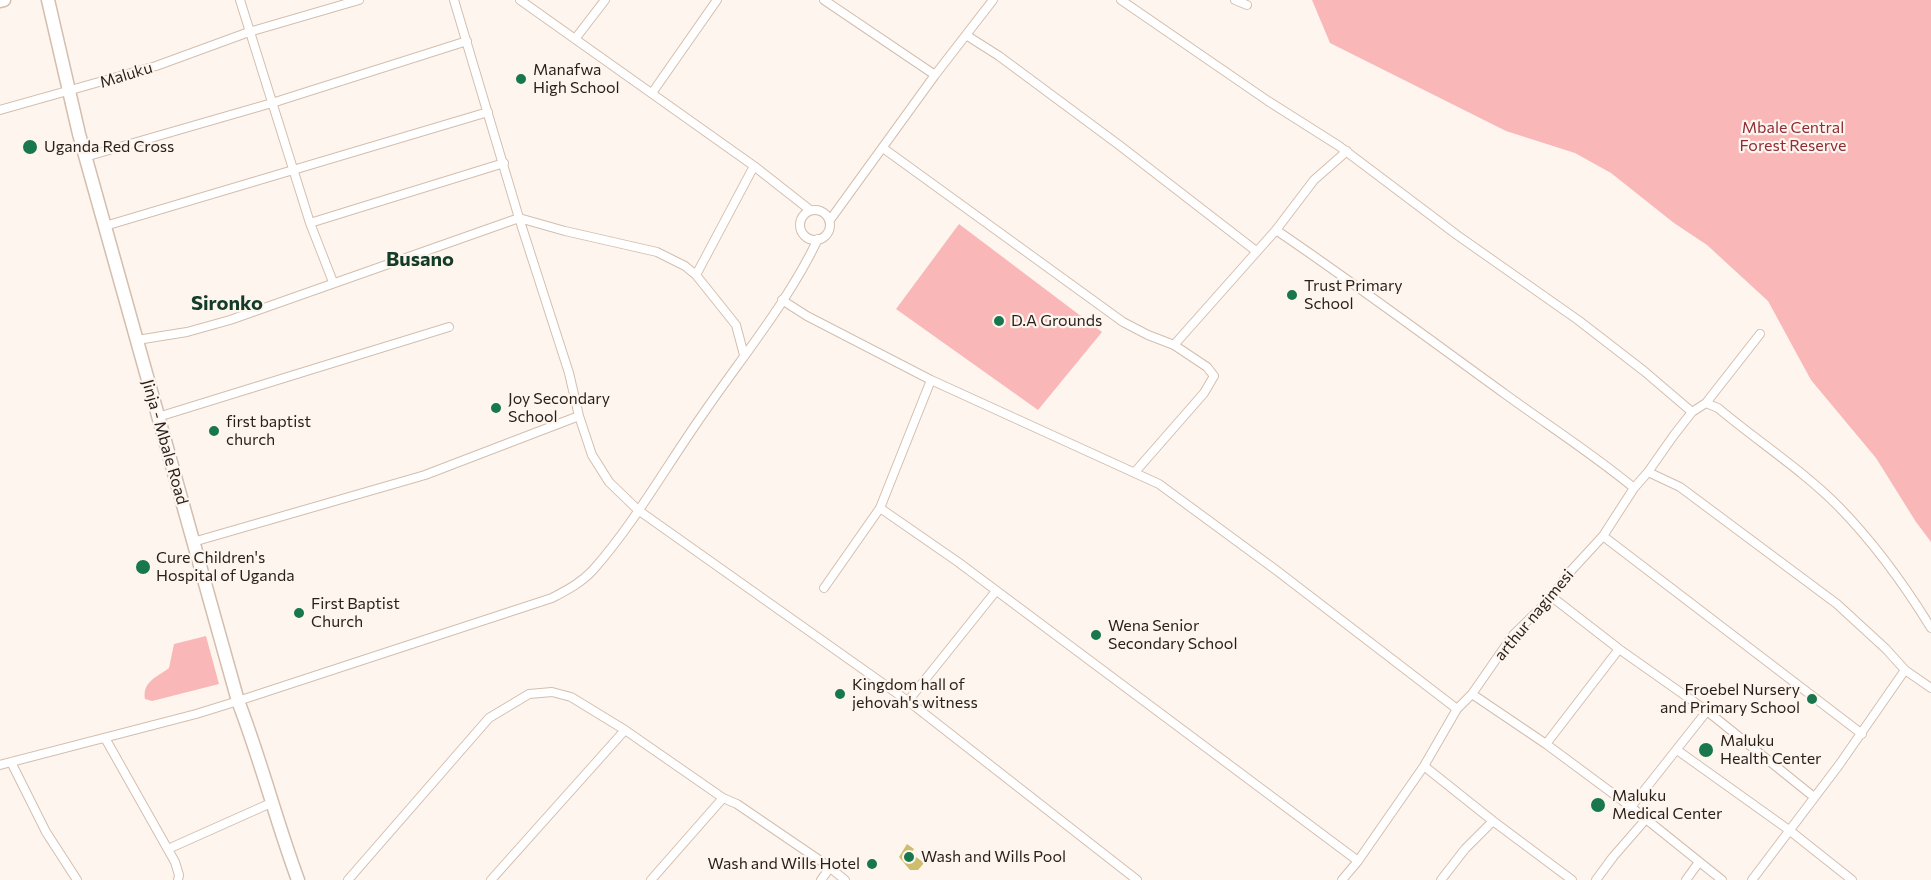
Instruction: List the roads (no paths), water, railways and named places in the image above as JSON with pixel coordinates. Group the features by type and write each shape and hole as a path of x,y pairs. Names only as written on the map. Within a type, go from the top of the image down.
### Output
{"main road":[{"name":"Jinja - Mbale Road","path":"48,0 86,157 238,701 254,742 271,803 298,880"}],"street":[{"path":"240,0 310,223 333,282"},
{"name":"Maluku","path":"0,110 156,66 249,33 359,0"},
{"path":"453,0 569,373 579,416 592,454 609,482 638,510 908,701 1137,880"},
{"path":"520,0 754,166 810,210"},
{"path":"575,39 605,0"},
{"path":"652,93 717,0"},
{"path":"824,0 935,75"},
{"path":"830,220 820,210 810,210 802,216 800,226 804,235 813,240 823,238 829,230 830,220 935,75 993,0"},
{"path":"1121,0 1268,101 1347,151 1457,235 1578,320 1644,370 1692,412 1702,404 1718,408 1838,505 1874,544 1931,628"},
{"path":"1235,0 1247,5"},
{"path":"966,35 999,56 1119,145 1256,251"},
{"path":"86,157 272,103 467,41"},
{"path":"105,226 488,112"},
{"path":"884,148 1123,322 1174,345 1207,368 1214,376 1204,393 1136,472"},
{"path":"1174,345 1276,230 1314,180 1347,151"},
{"path":"310,223 504,164"},
{"path":"696,275 754,166"},
{"path":"137,340 187,332 230,320 519,218 572,233 657,252 678,261 696,275 736,325 744,355"},
{"path":"1276,230 1574,441 1634,488"},
{"path":"0,765 238,701 552,598 577,585 592,570 638,510 782,300 818,239"},
{"path":"782,300 807,316 931,380 1159,484 1189,504 1457,709"},
{"path":"158,417 449,327"},
{"path":"1706,404 1760,334"},
{"path":"824,588 880,507 931,380"},
{"name":"arthur nagimesi","path":"1342,880 1358,861 1424,766 1457,709 1472,694 1513,635 1552,597 1569,573 1604,536 1634,488 1692,412"},
{"path":"193,542 424,475 579,416"},
{"path":"1648,472 1680,487 1837,604 1886,649 1905,670 1931,688"},
{"path":"880,507 1358,861"},
{"path":"1604,536 1862,734"},
{"path":"908,701 996,591"},
{"path":"1552,597 1619,649 1707,711 1814,797"},
{"path":"1546,744 1619,649"},
{"path":"1752,880 1862,734 1905,670"},
{"path":"348,880 489,718 529,694 552,692 571,697 625,730 723,798 737,804 844,880"},
{"path":"1472,694 1546,744 1631,807 1722,880"},
{"path":"1631,807 1707,711"},
{"path":"491,880 625,730"},
{"path":"105,738 168,849 179,874 178,880"},
{"path":"1677,750 1789,830 1852,880"},
{"path":"11,762 46,832 76,880"},
{"path":"1424,766 1492,821 1572,880"},
{"path":"651,880 723,798"},
{"path":"168,849 271,803"},
{"path":"1596,880 1646,819"},
{"path":"1441,880 1465,849 1492,821"},
{"path":"1686,880 1699,862"},
{"path":"821,880 829,868"}],"place":[{"name":"Manafwa High School","path":"521,79"},
{"name":"Uganda Red Cross","path":"30,147"},
{"name":"Trust Primary School","path":"1292,295"},
{"name":"D.A Grounds","path":"999,321"},
{"name":"Joy Secondary School","path":"496,408"},
{"name":"first baptist church","path":"214,431"},
{"name":"Cure Children's Hospital of Uganda","path":"143,567"},
{"name":"First Baptist Church","path":"299,613"},
{"name":"Wena Senior Secondary School","path":"1096,635"},
{"name":"Kingdom hall of jehovah's witness","path":"840,694"},
{"name":"Froebel Nursery and Primary School","path":"1812,699"},
{"name":"Maluku Health Center","path":"1706,750"},
{"name":"Maluku Medical Center","path":"1598,805"},
{"name":"Wash and Wills Pool","path":"909,857"},
{"name":"Wash and Wills Hotel","path":"872,864"}],"district":[{"name":"Busano","path":"420,259"},
{"name":"Sironko","path":"227,303"}],"park label":[{"name":"Mbale Central Forest Reserve","path":"1793,137"}]}
